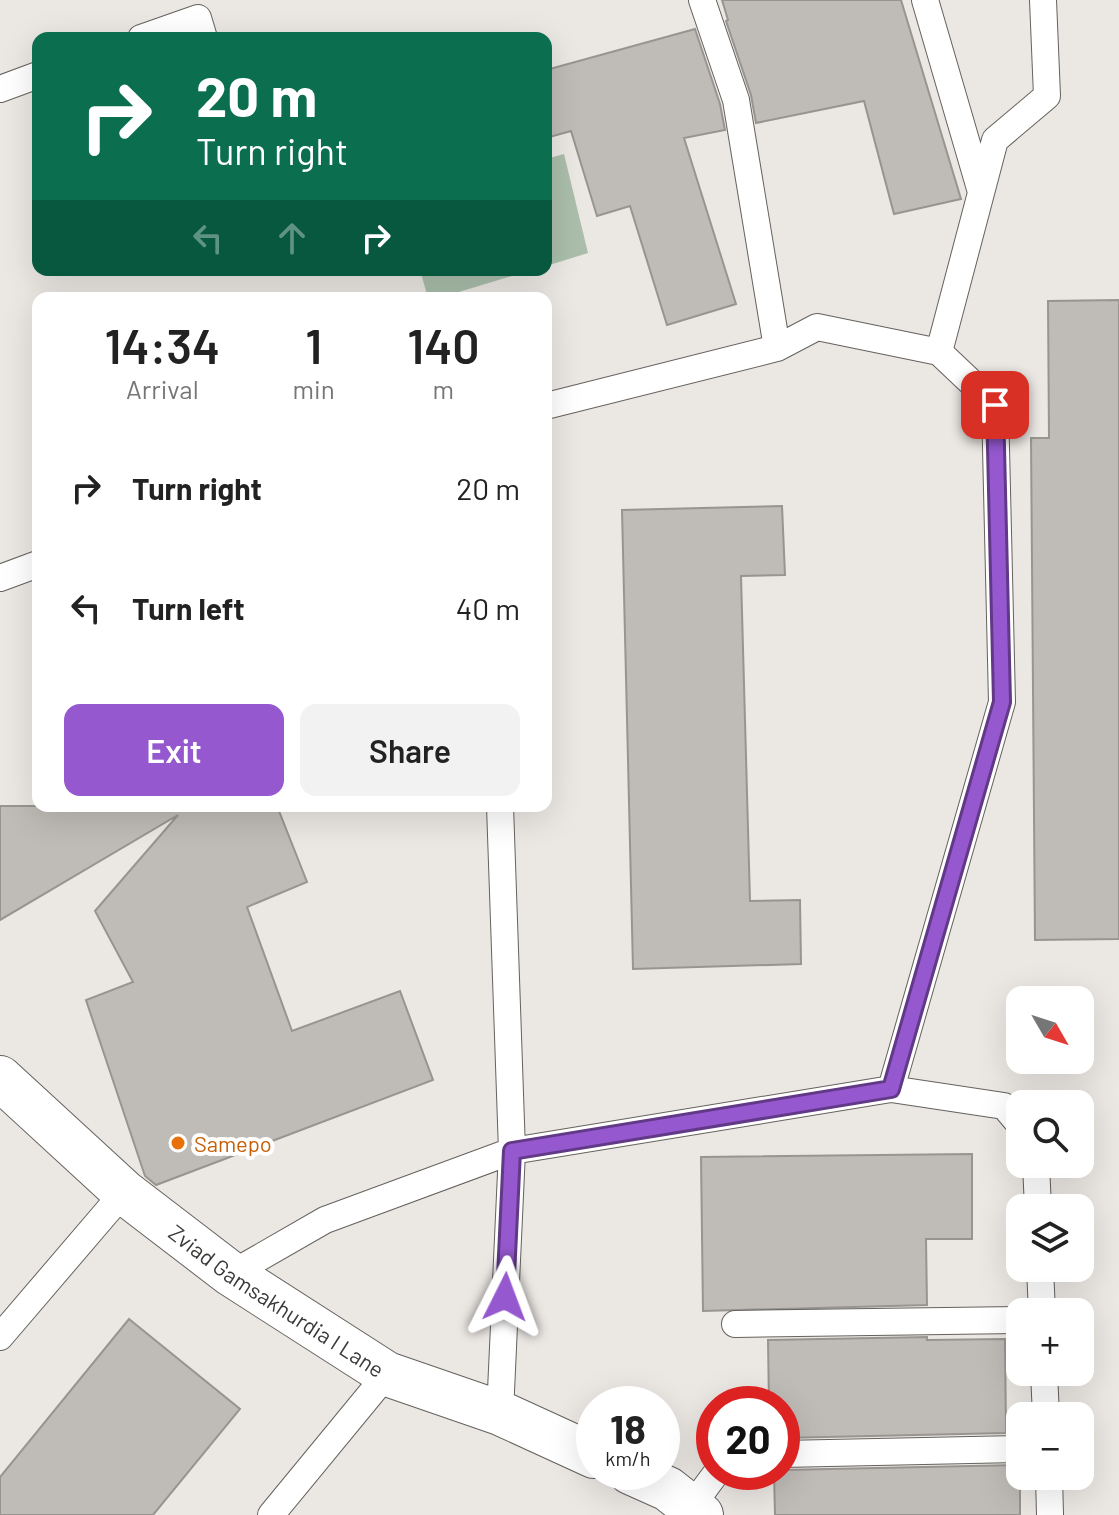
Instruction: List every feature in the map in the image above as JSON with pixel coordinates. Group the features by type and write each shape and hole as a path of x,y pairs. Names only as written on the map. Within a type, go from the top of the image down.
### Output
{"street":[{"name":"Zviad Gamsakhurdia I Lane","path":"0,1078 124,1192 231,1274 387,1374 500,1413 576,1448"},
{"path":"669,1490 696,1511"}],"lane":[{"path":"702,0 736,100 777,348"},
{"path":"925,0 981,192"},
{"path":"939,352 995,140 1047,96 1043,0"},
{"path":"158,32 198,18 202,32"},
{"path":"0,89 32,77"},
{"path":"552,404 777,348 817,327 939,352 995,405 1002,702 891,1089"},
{"path":"0,578 32,566"},
{"path":"500,812 512,1151 500,1413"},
{"path":"231,1274 325,1220 512,1151 891,1089 1006,1108"},
{"path":"0,1337 124,1192"},
{"path":"735,1324 1006,1320"},
{"path":"271,1515 387,1374"},
{"path":"800,1454 1006,1449"},
{"path":"696,1511 707,1490"},
{"path":"1049,1490 1050,1515"}],"green space":[{"path":"564,154 588,253 552,264 552,157"},
{"path":"422,276 512,276 459,292 426,292"}],"building":[{"path":"722,0 901,0 961,199 894,214 864,101 756,123 751,95"},
{"path":"695,29 720,104 725,130 684,138 736,304 667,325 630,206 597,216 571,131 552,136 552,68"},
{"path":"1119,300 1119,939 1035,940 1031,438 1049,438 1048,301"},
{"path":"782,506 785,575 741,576 750,901 800,900 801,964 633,969 622,510"},
{"path":"0,806 32,806 32,812 279,812 307,882 247,907 292,1031 400,991 433,1080 156,1185 145,1176 86,1000 133,982 95,911 178,815 0,920"},
{"path":"972,1154 972,1239 926,1239 927,1305 703,1311 701,1157"},
{"path":"129,1319 240,1409 153,1515 0,1515 0,1477"},
{"path":"1005,1339 1006,1433 800,1438 800,1386 769,1386 768,1340"},
{"path":"1006,1465 1006,1490 1020,1490 1020,1515 775,1515 774,1490 800,1490 800,1470"}],"place":[{"name":"Samepo","path":"178,1143"}],"route":[{"path":"505,1297 512,1151 891,1089 1002,702 995,405"}]}
